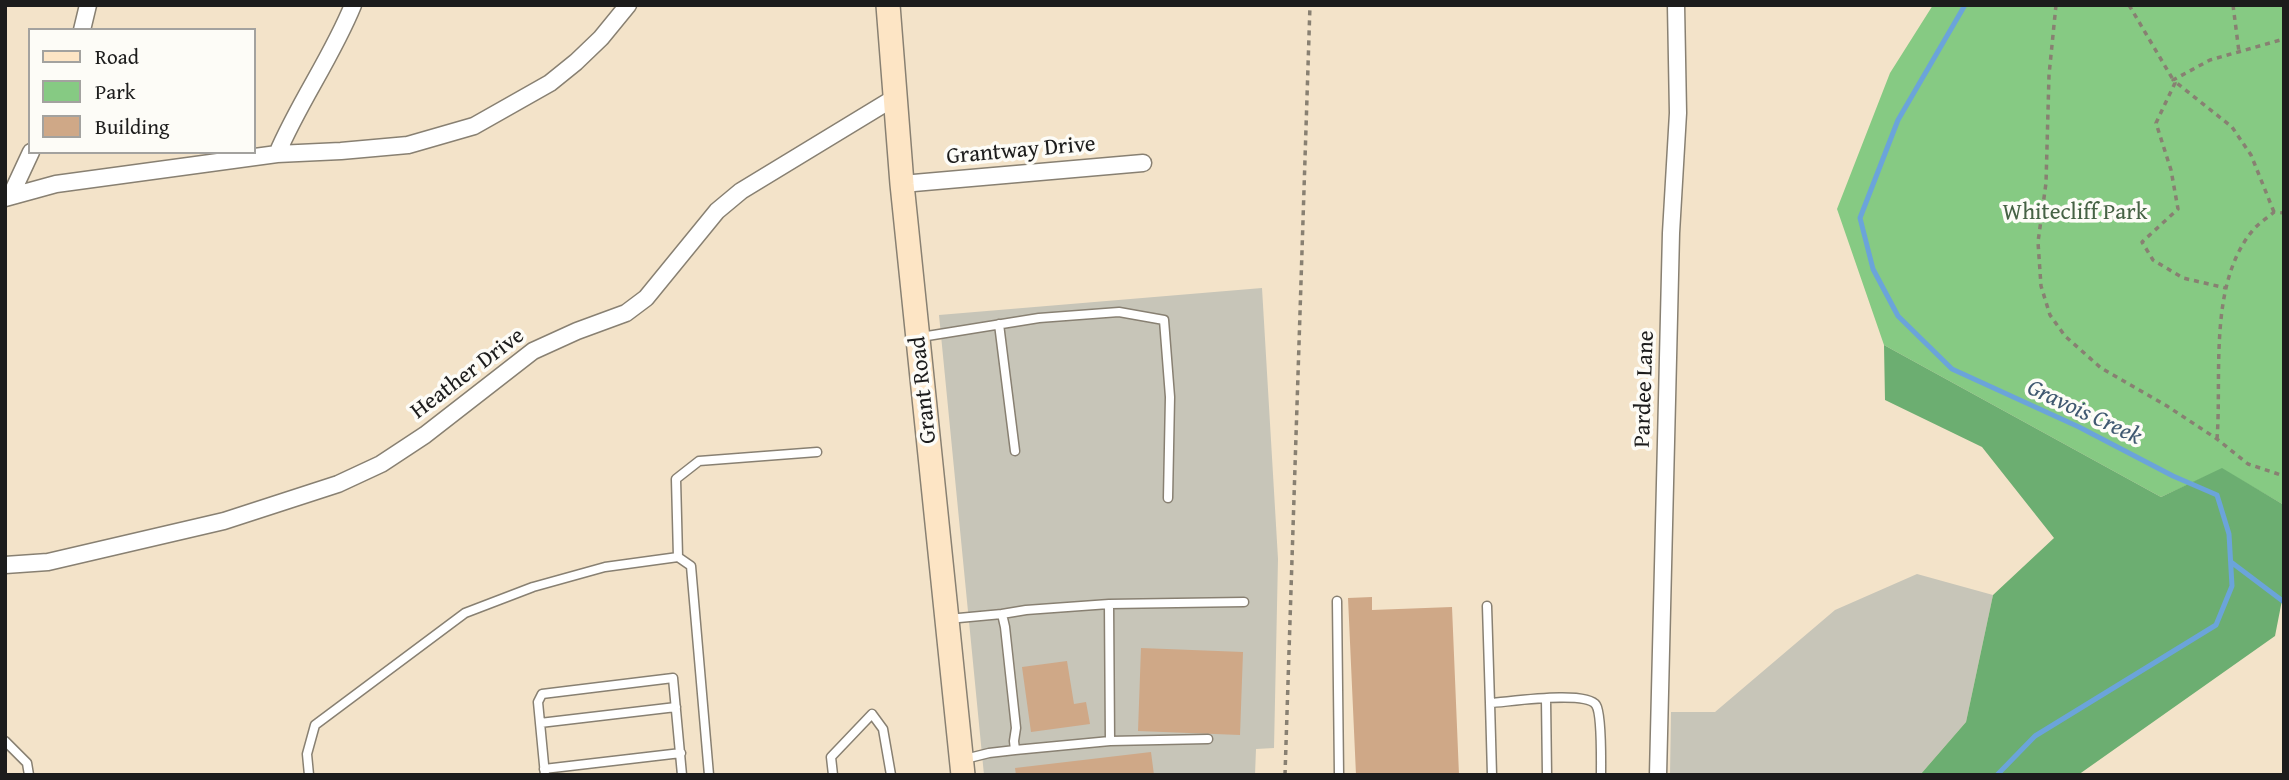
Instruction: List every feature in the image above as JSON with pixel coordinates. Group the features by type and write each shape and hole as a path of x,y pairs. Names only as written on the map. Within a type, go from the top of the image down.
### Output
{"street":[{"path":"82,28 88,5"},
{"path":"277,154 291,119 344,26 353,5"},
{"path":"8,197 56,184 277,154 341,152 408,145 474,126 550,83 601,38 628,5"},
{"name":"Grant Road","path":"888,5 902,184 963,767"},
{"name":"Pardee Lane","path":"1658,775 1671,233 1678,113 1676,5"},
{"name":"Heather Drive","path":"5,565 48,562 224,522 338,484 380,464 425,435 533,351 626,313 646,298 729,200 894,98"},
{"path":"8,197 30,154"},
{"name":"Grantway Drive","path":"902,184 1143,163"}],"lane":[{"path":"918,338 1039,318 1119,312 1164,320 1170,397 1168,498"},
{"path":"999,324 1015,451"},
{"path":"678,557 676,479 699,461 817,452"},
{"path":"309,775 307,754 315,725 465,613 533,587 605,567 678,557 691,566 709,775"},
{"path":"1336,601 1339,775"},
{"path":"947,619 1109,604 1244,602"},
{"path":"1109,604 1110,741"},
{"path":"1487,606 1492,775"},
{"path":"1002,614 1016,728 1015,750"},
{"path":"681,753 545,772 538,702 542,694 673,678 681,753 682,775"},
{"path":"1490,703 1574,697 1589,699 1597,705 1599,715 1601,775"},
{"path":"1546,699 1547,775"},
{"path":"540,723 676,707"},
{"path":"833,775 831,757 872,714 883,729 891,775"},
{"path":"963,767 989,753 1015,750 1110,741 1208,739"},
{"path":"5,741 26,763 29,775"}],"path":[{"path":"1285,775 1310,5"},
{"path":"2056,5 2049,75 2046,183 2038,242 2041,286 2050,315 2065,336 2101,368 2167,406 2217,439 2248,464 2284,476"},
{"path":"2129,5 2174,81 2232,127 2251,155 2274,212"},
{"path":"2233,5 2239,52"},
{"path":"2226,288 2183,278 2153,260 2142,242 2178,209 2171,170 2156,123 2174,81 2210,60 2284,39"},
{"path":"2217,439 2222,298 2244,245 2254,229 2274,212 2284,213"}],"shaded area":[{"path":"1262,288 1278,559 1274,748 1256,749 1255,775 984,775 939,315"},
{"path":"1917,574 1993,595 1966,722 1920,775 1670,775 1671,712 1715,712 1835,610"}],"green space":[{"name":"Whitecliff Park","path":"1933,5 2284,5 2284,505 2222,469 2161,497 1884,345 1837,209 1890,73"},
{"path":"1884,345 2161,497 2222,468 2284,505 2284,590 2275,636 2078,775 1920,775 1966,722 1993,595 2054,538 1982,447 1885,400"}],"building":[{"path":"1372,597 1372,610 1452,607 1459,775 1356,775 1348,598"},
{"path":"1141,648 1243,652 1240,735 1138,731"},
{"path":"1067,661 1074,704 1086,702 1090,724 1031,732 1022,667"},
{"path":"1151,752 1154,775 1016,775 1015,768"}],"waterway":[{"name":"Gravois Creek","path":"1965,5 1898,120 1860,218 1873,269 1898,316 1952,369 2079,427 2173,476 2217,495 2229,534 2232,586 2216,625 2035,736 1997,775"},
{"path":"2231,562 2284,602"}]}
